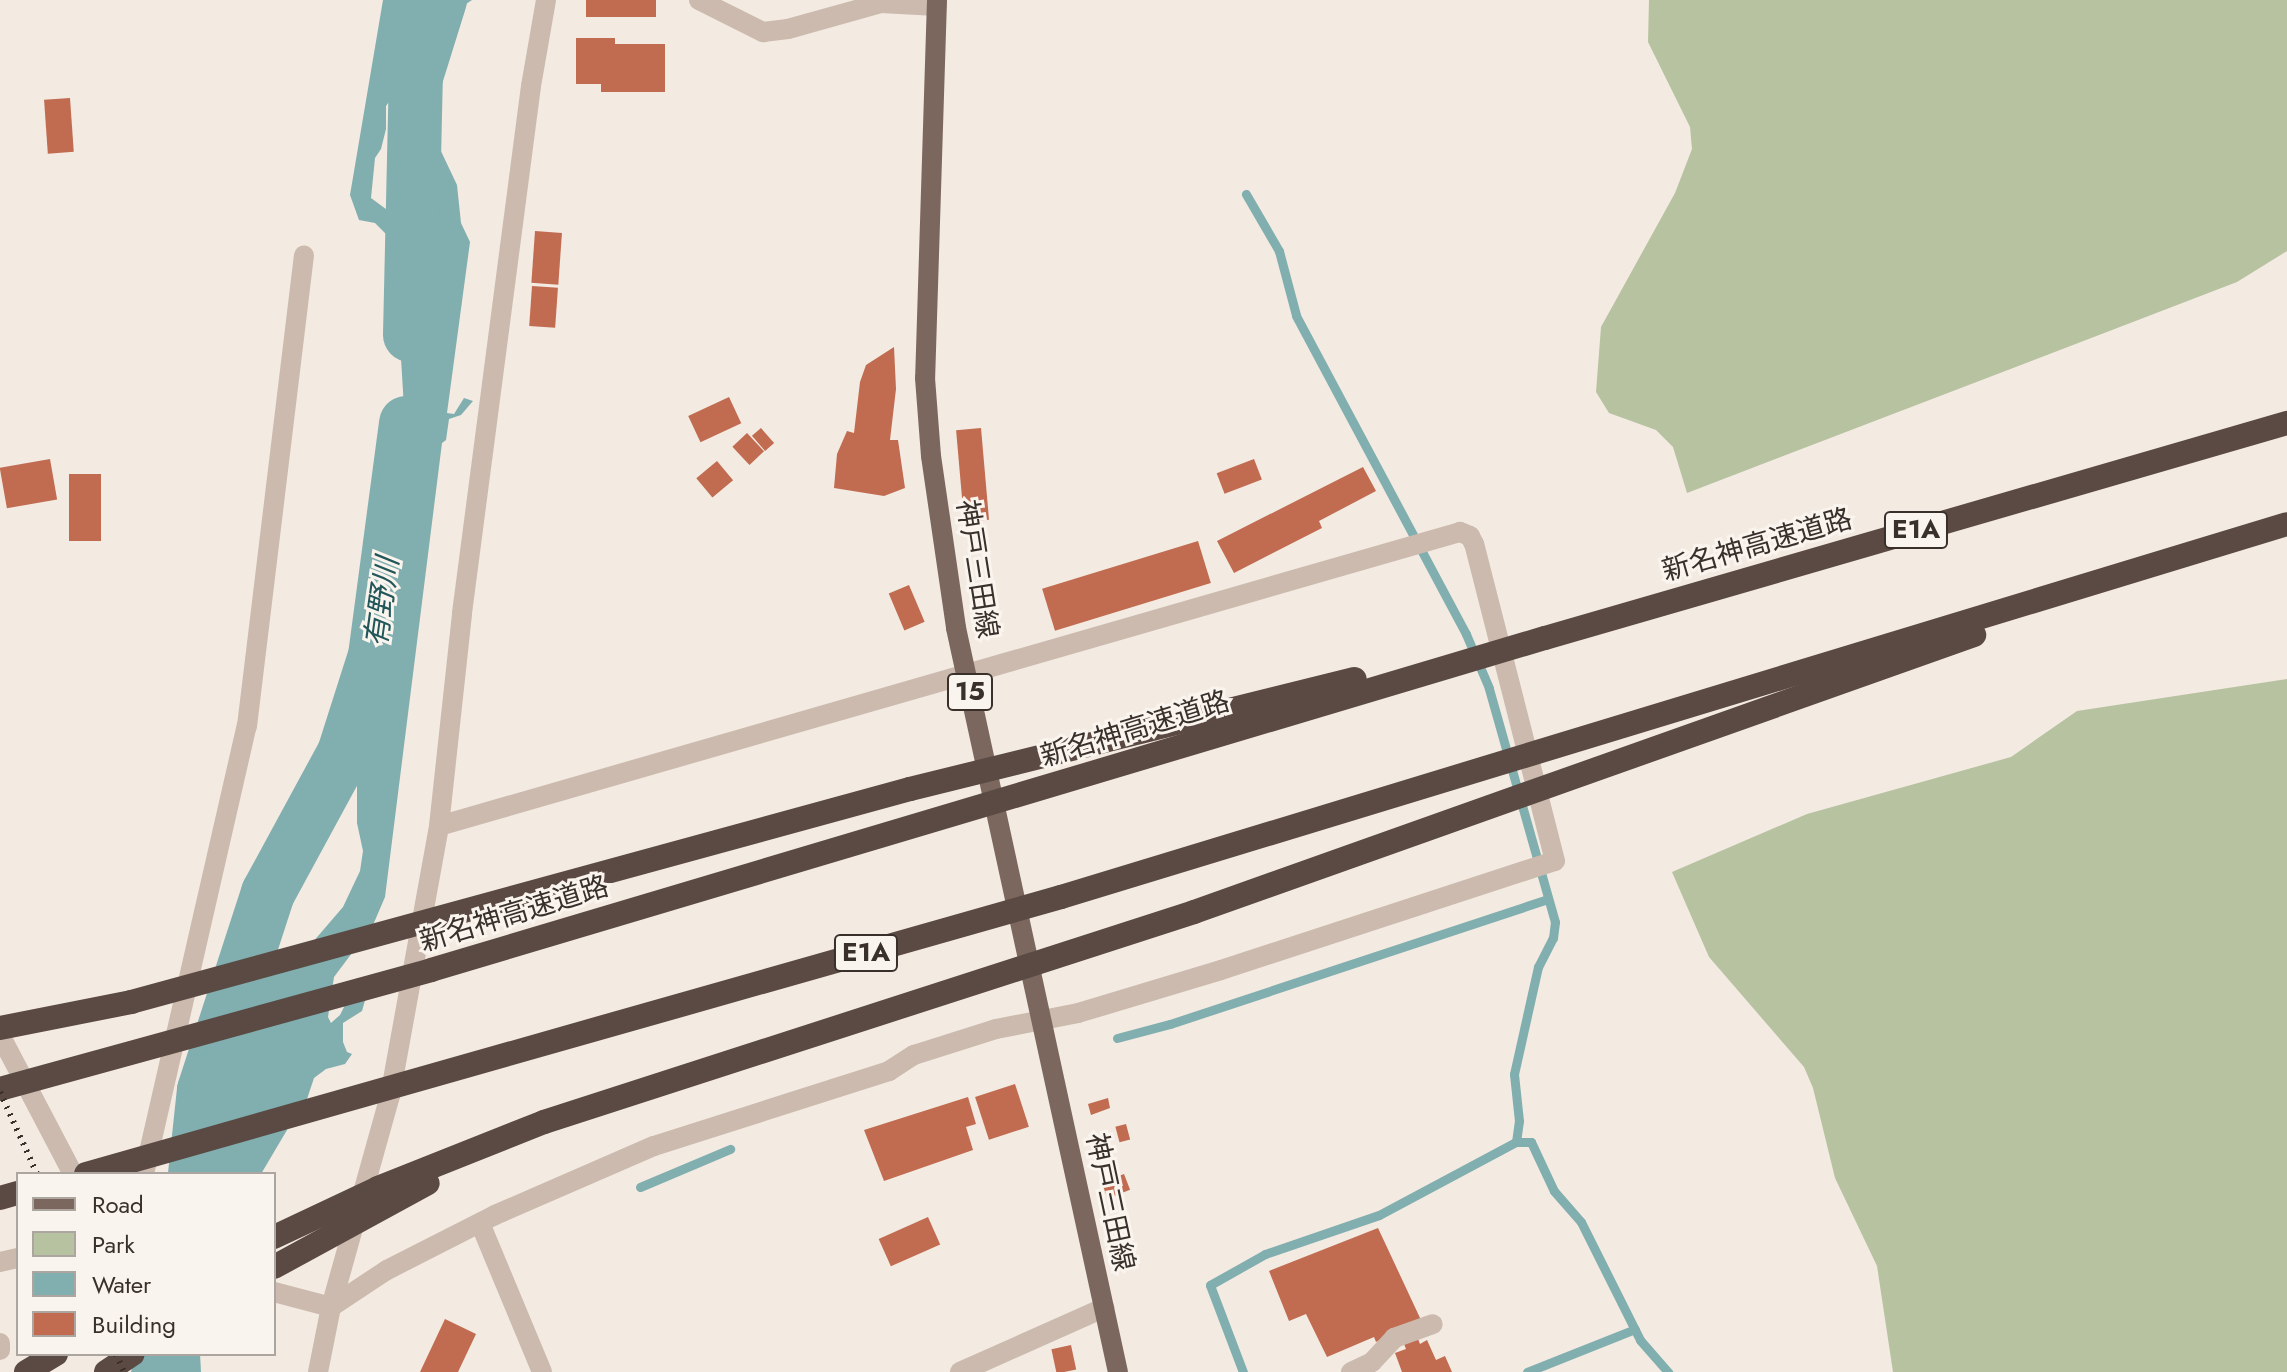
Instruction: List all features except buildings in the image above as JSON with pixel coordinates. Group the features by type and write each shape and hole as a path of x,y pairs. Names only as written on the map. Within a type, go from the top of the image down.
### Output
{"highway":[{"name":"新名神高速道路","path":"0,1089 446,965 1545,638 2287,423"},
{"path":"276,1236 378,1188 544,1122 1180,917 2287,526"},
{"name":"E1A","path":"93,1172 1061,897 2287,526"},
{"path":"0,1028 131,1002 910,789 1408,665 1545,638"},
{"path":"276,1266 544,1122"},
{"path":"26,1372 53,1356"},
{"path":"106,1372 130,1356"}],"main road":[{"name":"神戸三田線","path":"937,3 925,378 941,536 966,673 1118,1372"}],"street":[{"path":"318,1372 331,1307 390,1096 439,826 466,583 546,0"},
{"path":"699,0 763,32 788,29 881,3 937,3"},
{"path":"144,1172 247,726 304,255"},
{"path":"331,1307 387,1270 480,1223 654,1146 889,1071 914,1055 996,1029 1078,1013 1221,970 1555,861 1474,544 1470,536 1460,532 439,826"},
{"path":"0,1035 72,1172"},
{"path":"480,1223 542,1372"},
{"path":"276,1292 331,1307"},
{"path":"960,1372 1104,1308"},
{"path":"1351,1372 1372,1362 1394,1338 1433,1324"},
{"path":"0,1343 0,1350"}],"green space":[{"path":"1649,0 2287,0 2287,251 2237,282 1687,493 1673,447 1656,430 1609,413 1596,392 1601,327 1675,193 1692,149 1690,127 1648,42"},
{"path":"2287,679 2287,1372 1893,1372 1877,1266 1835,1178 1813,1088 1804,1067 1709,957 1672,872 1807,814 2011,757 2077,711"}],"water":[{"path":"383,0 472,0 445,18 421,74 417,102 418,123 439,147 457,185 461,223 470,242 447,413 454,414 464,398 473,401 461,415 449,419 446,440 442,443 385,897 373,925 334,977 328,1017 331,1023 340,1015 347,1001 366,997 362,1011 343,1023 343,1042 347,1052 352,1054 345,1064 326,1069 314,1078 307,1099 292,1111 287,1130 262,1172 177,1172 200,1072 217,1020 218,1004 245,1000 253,976 312,943 343,907 360,871 363,851 357,823 357,785 365,768 395,542 399,424 404,408 400,342 394,322 405,306 388,236 375,223 359,220 350,195","holes":["391,99 395,105 391,117 398,140 409,154 427,211 425,284 420,288 416,282 419,266 405,254 403,227 398,218 371,198 375,158 381,149 386,129 386,106"]},
{"path":"141,1356 200,1356 201,1372 131,1372 134,1361"}],"waterway":[{"name":"有野川","path":"410,335 416,77 440,0"},
{"path":"1243,1372 1210,1285 1265,1254 1379,1215 1516,1142 1519,1121 1514,1074 1538,967 1553,938 1555,922 1489,688 1466,634 1296,315 1279,251 1246,194"},
{"name":"有野川","path":"195,1172 204,1090 268,893 344,753 375,656 406,423"},
{"path":"1117,1038 1170,1024 1548,899"},
{"path":"1516,1142 1531,1142 1554,1191 1581,1222 1640,1340 1668,1372"},
{"path":"640,1187 730,1149"},
{"path":"1527,1372 1635,1329"}],"railway":[{"path":"0,1092 36,1172"},
{"path":"117,1356 124,1372"}]}
